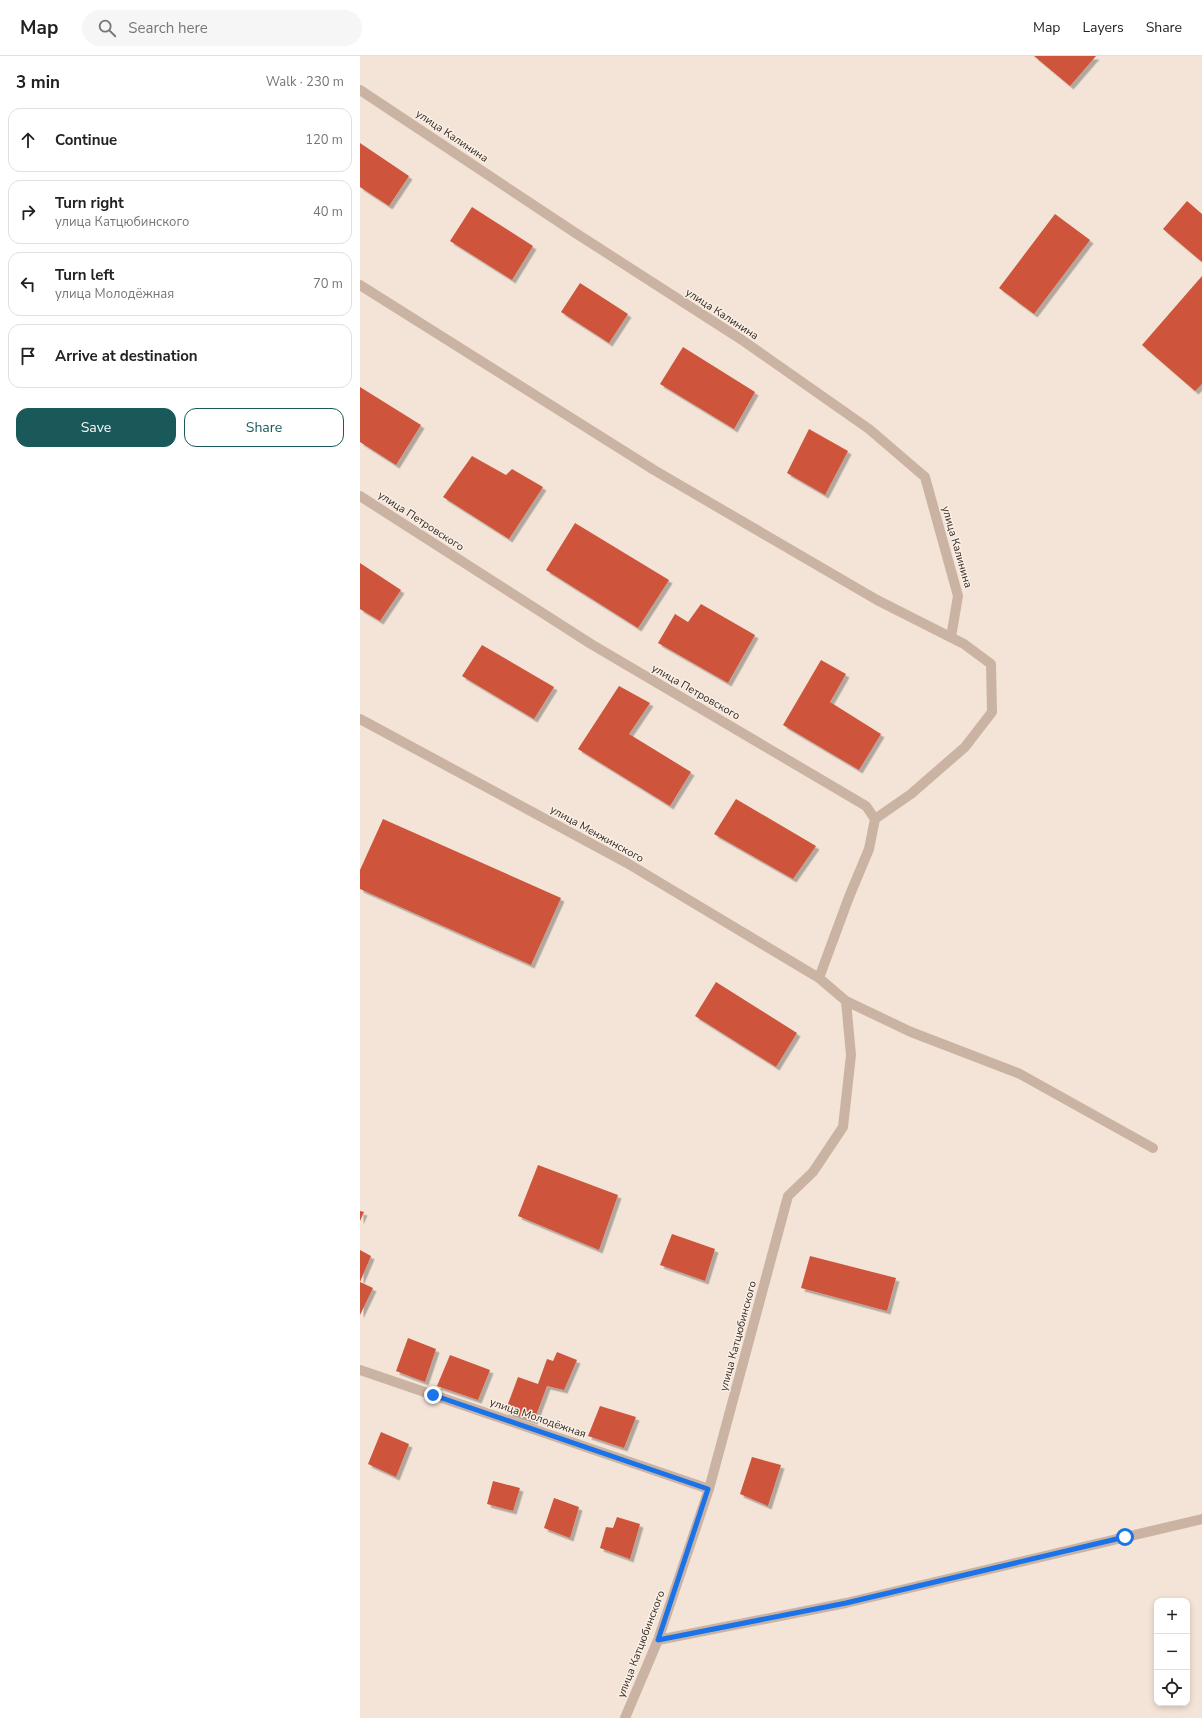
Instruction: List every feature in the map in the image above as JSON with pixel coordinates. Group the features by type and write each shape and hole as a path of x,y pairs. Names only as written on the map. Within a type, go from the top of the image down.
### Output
{"street":[{"name":"улица Калинина","path":"360,90 742,340 870,429 925,477 958,596 951,637"},
{"path":"360,285 654,470 877,600 964,644 991,664 992,712 965,747 911,794 875,818 869,849 849,897 819,978 846,1001 911,1032 1020,1074 1154,1148"},
{"name":"улица Петровского","path":"360,496 591,644 866,806 875,818"},
{"name":"улица Менжинского","path":"360,719 627,863 819,978"},
{"name":"улица Катцюбинского","path":"624,1718 658,1640 708,1489 788,1196 813,1172 843,1127 851,1055 846,1001"},
{"name":"улица Молодёжная","path":"360,1370 708,1489"},
{"path":"658,1640 846,1603 1202,1519"}],"building":[{"path":"1034,56 1096,56 1070,86"},
{"path":"360,143 409,176 389,206 360,187"},
{"path":"1187,201 1202,214 1202,262 1163,229"},
{"path":"472,207 533,246 512,280 450,241"},
{"path":"1055,214 1090,240 1034,314 999,288"},
{"path":"1202,276 1202,384 1195,391 1142,345"},
{"path":"580,283 628,314 609,343 561,312"},
{"path":"683,347 755,392 734,429 660,384"},
{"path":"360,387 421,425 396,465 360,442"},
{"path":"809,429 848,451 825,495 787,473"},
{"path":"472,456 506,475 512,469 543,487 509,539 443,497"},
{"path":"575,523 669,580 638,628 546,570"},
{"path":"360,563 401,590 380,621 360,609"},
{"path":"701,604 755,635 728,683 658,643 675,614 688,622"},
{"path":"482,645 554,687 534,719 462,676"},
{"path":"821,660 846,674 830,702 881,734 859,770 783,725"},
{"path":"619,686 650,703 629,734 691,772 670,806 578,749"},
{"path":"736,799 816,846 793,879 714,834"},
{"path":"383,819 561,898 531,965 360,889 360,870"},
{"path":"716,982 797,1033 776,1067 695,1016"},
{"path":"538,1165 618,1195 599,1250 518,1216"},
{"path":"360,1211 364,1212 360,1221"},
{"path":"672,1234 715,1249 705,1281 660,1265"},
{"path":"360,1250 371,1256 360,1282"},
{"path":"810,1256 896,1278 887,1311 801,1288"},
{"path":"360,1282 373,1288 360,1315"},
{"path":"408,1338 436,1349 425,1382 396,1371"},
{"path":"557,1352 577,1360 564,1390 547,1386 534,1421 505,1412 518,1377 538,1384 547,1359 553,1361"},
{"path":"450,1355 490,1370 478,1400 437,1386"},
{"path":"600,1406 636,1417 624,1448 588,1436"},
{"path":"381,1432 409,1444 396,1477 368,1464"},
{"path":"752,1457 781,1465 768,1506 740,1494"},
{"path":"493,1481 520,1488 513,1511 487,1504"},
{"path":"554,1498 579,1507 570,1538 544,1528"},
{"path":"617,1517 640,1524 630,1559 600,1548 606,1527 613,1528"}],"route":[{"path":"433,1395 708,1489 658,1640 846,1603 1125,1537"}]}
